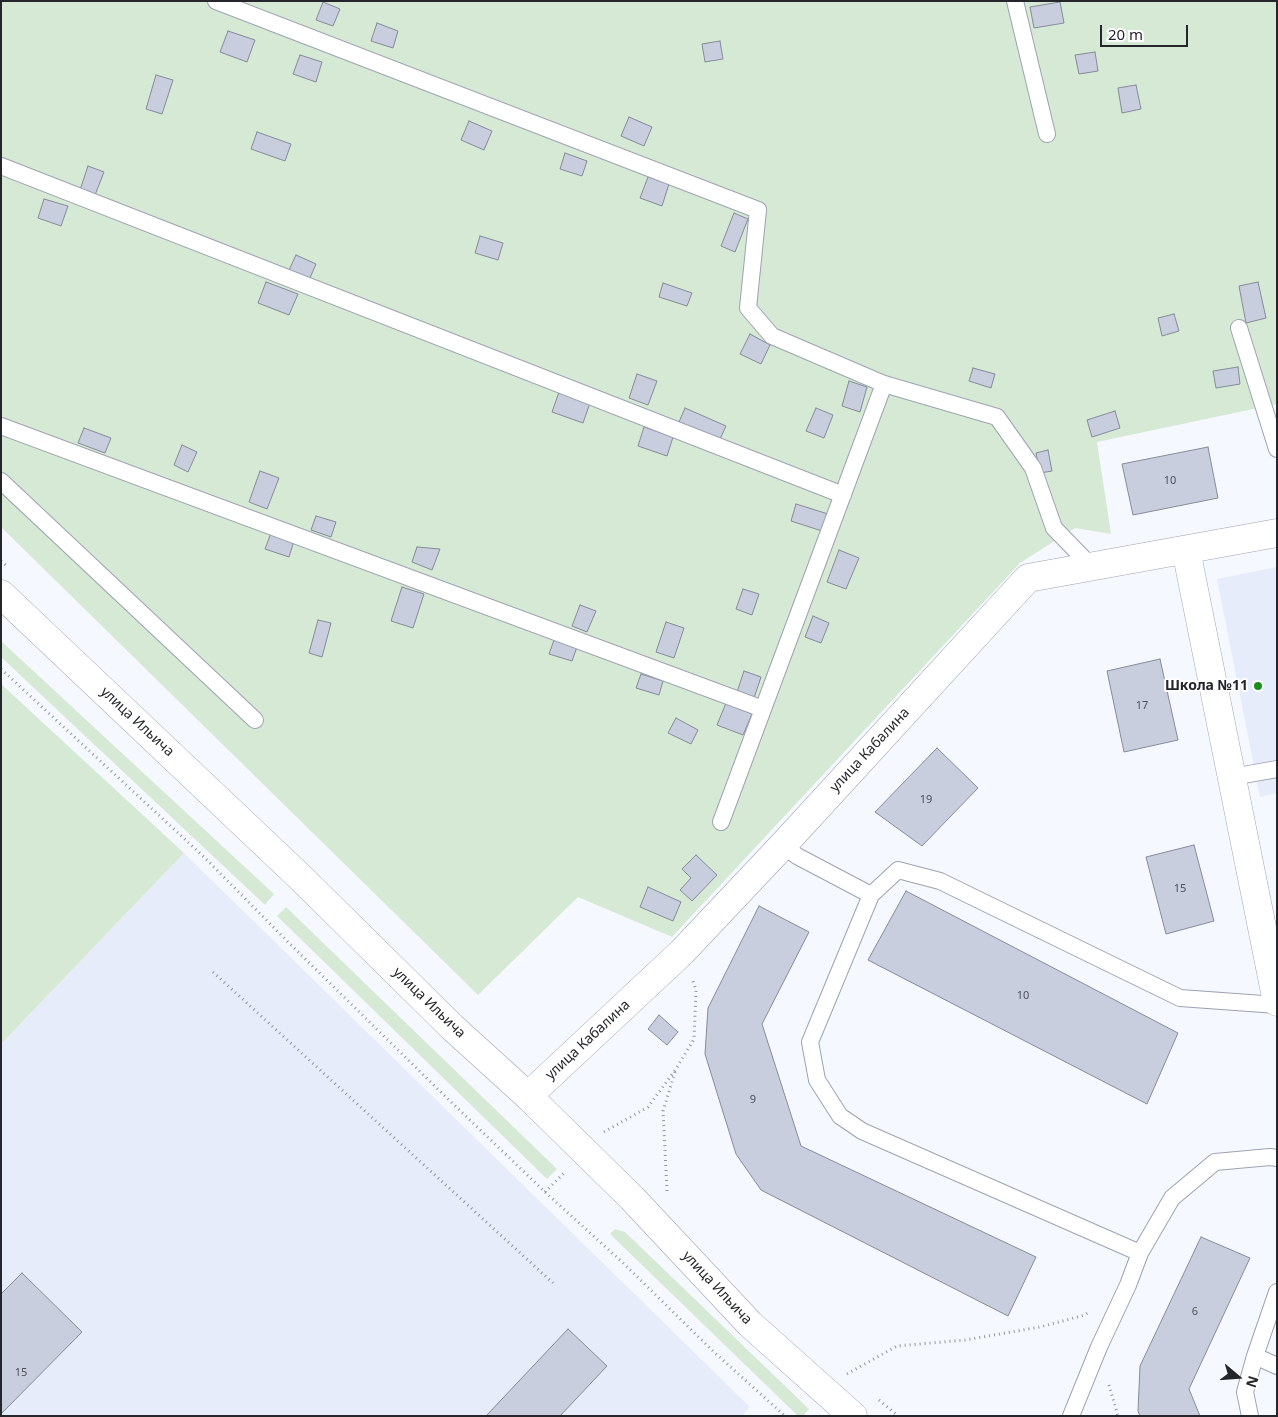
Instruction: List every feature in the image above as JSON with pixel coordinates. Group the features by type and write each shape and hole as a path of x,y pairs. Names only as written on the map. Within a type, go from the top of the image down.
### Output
{"street":[{"name":"улица Кабалина","path":"528,1096 682,952 1028,578 1277,533"},
{"path":"1186,550 1277,1003"},
{"name":"улица Ильича","path":"1,594 301,878 452,1027 528,1096 632,1198 750,1324 853,1416"}],"lane":[{"path":"216,1 758,210 748,308 772,336 884,384 997,418 1033,468 1054,528 1092,567"},
{"path":"1015,1 1047,134"},
{"path":"1,166 843,495"},
{"path":"1239,328 1277,449"},
{"path":"721,822 884,384"},
{"path":"1,426 763,709"},
{"path":"1,481 255,720"},
{"path":"1232,777 1277,769"},
{"path":"783,845 797,856 872,894"},
{"path":"1140,1253 862,1131 840,1116 818,1080 810,1042 872,894 898,870 940,881 1180,998 1277,1003"},
{"path":"1071,1416 1140,1253 1172,1198 1215,1162 1277,1158"},
{"path":"1250,1416 1245,1392 1277,1292"},
{"path":"1255,1356 1277,1366"}],"path":[{"path":"1,669 204,857 289,943 545,1192 621,1261 714,1352 786,1416"},
{"path":"600,1134 648,1107 676,1069 694,1039 696,990 682,952"},
{"path":"213,972 553,1283"},
{"path":"666,1193 663,1111 676,1069"},
{"path":"847,1374 897,1346 966,1340 1040,1327 1085,1315 1092,1310"}],"shaded area":[{"name":"Школа №11","path":"1277,567 1277,793 1260,797 1217,579"},
{"path":"184,853 750,1407 742,1416 1,1416 1,1044"}],"green space":[{"path":"1,1 1277,1 1277,404 1097,442 1111,534 1075,528 1020,563 672,937 578,897 478,995 1,527"},
{"path":"1,641 274,894 265,905 1,657"},
{"path":"1,684 184,853 1,1044"},
{"path":"286,907 557,1169 547,1179 277,916"},
{"path":"615,1229 625,1232 809,1409 803,1416 798,1416 610,1234"}],"building":[{"path":"323,2 340,9 333,26 316,20"},
{"path":"1060,2 1064,23 1034,28 1030,7"},
{"path":"377,23 398,31 393,48 371,41"},
{"path":"228,31 255,40 247,62 220,52"},
{"path":"720,41 723,59 705,62 702,44"},
{"path":"1095,52 1098,71 1079,74 1075,55"},
{"path":"300,55 322,62 316,82 293,74"},
{"path":"156,75 173,80 162,114 146,109"},
{"path":"1136,85 1141,109 1122,113 1118,88"},
{"path":"629,117 652,127 644,146 621,136"},
{"path":"469,121 492,131 484,150 461,140"},
{"path":"257,132 291,144 285,161 251,149"},
{"path":"565,153 587,161 582,176 560,169"},
{"path":"88,166 104,172 95,195 80,190"},
{"path":"648,177 669,184 662,206 640,198"},
{"path":"44,199 68,206 61,226 38,218"},
{"path":"734,213 748,219 735,252 721,246"},
{"path":"480,236 503,243 498,260 475,253"},
{"path":"296,255 316,264 309,280 289,270"},
{"path":"266,282 298,294 289,315 258,303"},
{"path":"1258,282 1266,318 1246,323 1239,286"},
{"path":"663,283 692,293 687,306 659,297"},
{"path":"1174,314 1179,331 1162,336 1158,318"},
{"path":"750,334 770,345 761,364 740,354"},
{"path":"1238,367 1240,384 1216,388 1213,371"},
{"path":"973,368 995,374 991,388 969,381"},
{"path":"637,374 657,381 648,405 629,398"},
{"path":"849,381 867,387 860,412 842,406"},
{"path":"559,392 590,403 583,423 552,412"},
{"path":"685,408 726,426 720,439 679,422"},
{"path":"816,408 833,415 824,438 806,431"},
{"path":"1115,411 1120,428 1092,437 1087,420"},
{"path":"644,427 673,437 667,456 638,446"},
{"path":"84,428 111,438 105,453 78,443"},
{"path":"182,445 197,452 188,472 174,465"},
{"path":"1208,447 1218,498 1133,515 1122,464"},
{"path":"1048,450 1052,471 1040,473 1036,453"},
{"path":"260,471 279,478 267,509 249,502"},
{"path":"796,504 828,514 822,531 791,521"},
{"path":"316,516 336,522 331,537 311,530"},
{"path":"271,533 294,541 289,557 265,549"},
{"path":"417,547 440,549 432,570 412,562"},
{"path":"839,550 859,558 846,589 827,582"},
{"path":"402,587 424,594 413,628 391,621"},
{"path":"743,589 759,594 752,615 736,609"},
{"path":"580,605 596,611 587,632 572,626"},
{"path":"813,616 829,623 821,643 805,637"},
{"path":"318,620 331,623 322,657 309,653"},
{"path":"666,622 684,628 674,658 656,652"},
{"path":"554,640 577,647 572,661 549,654"},
{"path":"1160,659 1178,740 1124,752 1107,671"},
{"path":"744,671 761,677 754,698 737,692"},
{"path":"641,674 663,681 659,695 636,688"},
{"path":"726,703 752,714 743,735 717,725"},
{"path":"676,718 698,730 691,744 668,733"},
{"path":"937,748 978,788 922,846 875,812"},
{"path":"1194,845 1214,921 1166,934 1146,857"},
{"path":"696,855 717,875 692,901 680,890 691,878 682,869"},
{"path":"648,887 681,902 673,921 640,907"},
{"path":"906,891 1178,1033 1147,1104 868,960"},
{"path":"759,906 809,932 762,1024 801,1146 1036,1257 1008,1316 761,1190 736,1154 705,1054 708,1008"},
{"path":"659,1015 678,1032 667,1045 648,1029"},
{"path":"1201,1237 1250,1258 1189,1389 1200,1416 1140,1416 1138,1411 1140,1366"},
{"path":"22,1273 82,1332 1,1414 1,1294"},
{"path":"568,1329 607,1366 560,1416 486,1416"}],"place":[{"name":"Школа №11","path":"1258,686"}]}
